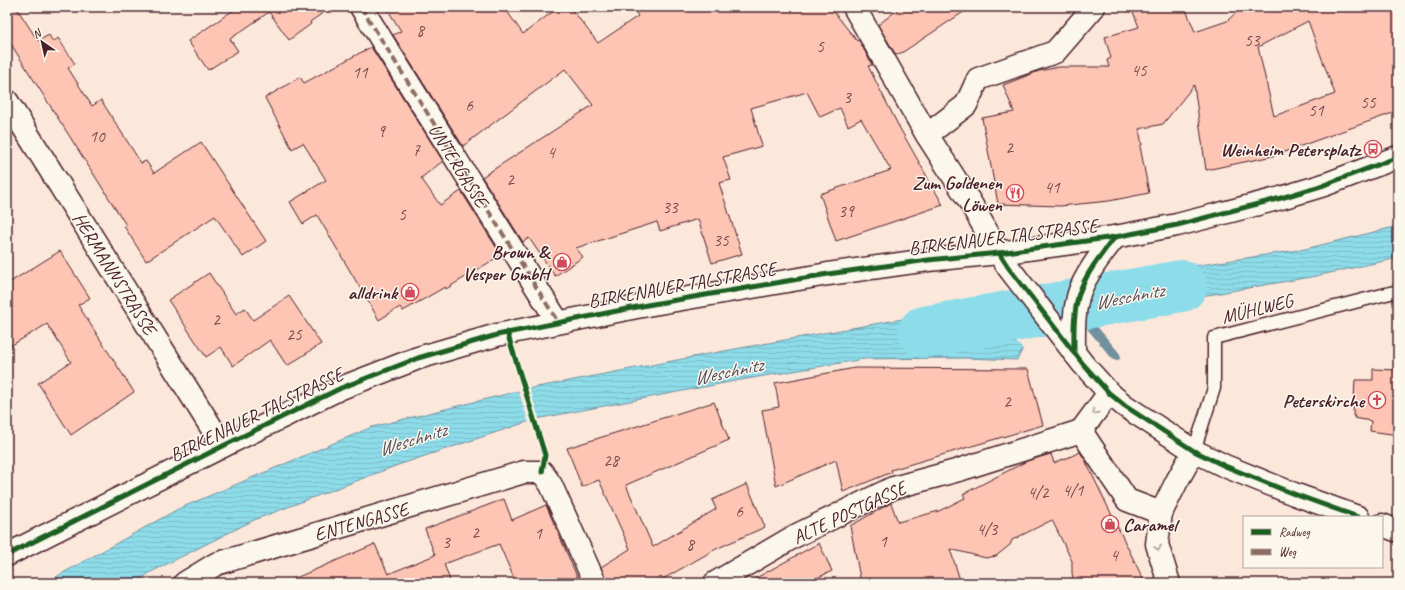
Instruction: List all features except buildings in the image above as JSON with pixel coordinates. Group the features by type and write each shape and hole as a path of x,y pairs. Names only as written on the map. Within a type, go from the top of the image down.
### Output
{"street":[{"name":"UNTERGASSE","path":"361,7 558,322"},
{"path":"854,7 1004,260 1079,359 1109,393 1130,410 1194,451 1225,466 1294,494 1355,516"},
{"path":"928,134 966,105 978,79 1055,52 1094,7"},
{"name":"HERMANNSTRASSE","path":"7,101 223,446"},
{"name":"BIRKENAUER TALSTRASSE","path":"7,555 341,388 418,358 507,332 654,304 828,274 928,260 1004,260 1177,225 1281,198 1324,185 1398,157"},
{"path":"1079,359 1074,322 1078,296 1087,277 1115,237"},
{"path":"1109,393 1081,431 1127,500 1161,513"},
{"name":"ALTE POSTGASSE","path":"715,583 795,536 893,488 959,470 1081,431"},
{"path":"1169,583 1156,544 1161,513 1176,481 1194,451"},
{"name":"ENTENGASSE","path":"185,583 216,564 524,472 542,472 551,484 595,583"},
{"path":"1383,525 1398,531"}],"lane":[{"name":"MÜHLWEG","path":"1194,451 1214,388 1214,338 1398,291"}],"water":[{"path":"1398,226 1398,258 1316,276 1214,294 1109,309 1113,282 1121,277 1305,249"},
{"path":"980,305 1023,348 1017,360 965,358 864,359 735,381 536,419 398,465 254,520 151,572 135,583 45,583 178,509 372,427 527,389 724,351"}],"pier":[{"path":"977,303 982,303 1024,347 1024,350 980,305"},
{"path":"529,387 540,421 529,424 518,389"}],"waterway":[{"name":"Weschnitz","path":"924,332 1181,286"},
{"path":"1078,311 1116,356"}],"marked path":[{"path":"361,7 558,322"}],"cycle path":[{"path":"7,555 341,388 418,358 497,335 647,305 828,274 1115,237 1177,225 1281,198 1324,185 1398,157"},
{"path":"1074,353 1076,304 1080,289 1104,250 1115,237"},
{"path":"999,253 1008,267 1083,364 1109,393 1125,406 1194,451 1225,466 1294,494 1355,516"},
{"path":"507,332 545,455 542,472"}],"place":[{"name":"Weinheim Petersplatz","path":"1373,149"},
{"name":"Zum Goldenen Löwen","path":"1015,193"},
{"name":"Brown & Vesper GmbH","path":"562,262"},
{"name":"alldrink","path":"410,292"},
{"name":"Peterskirche","path":"1377,400"},
{"name":"Caramel","path":"1110,524"}]}
